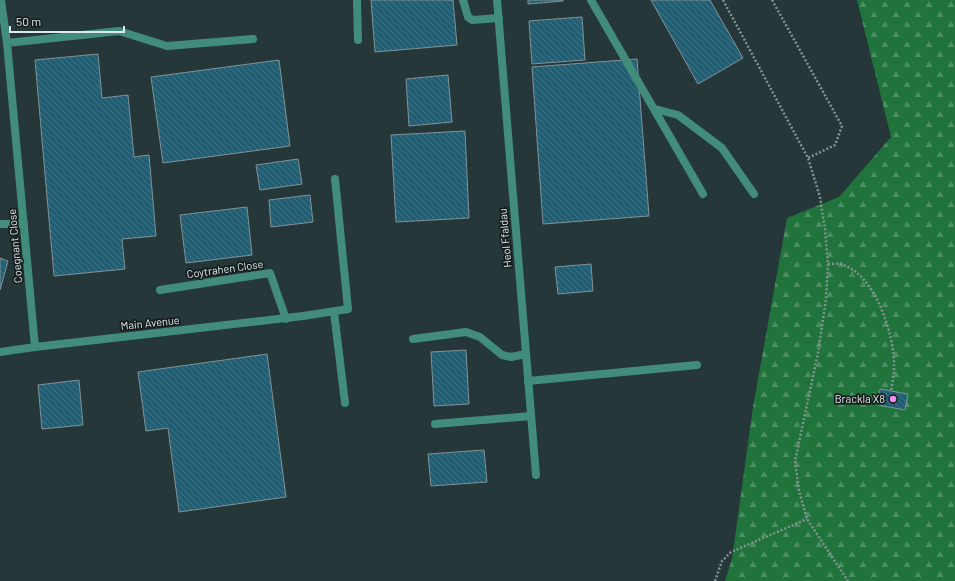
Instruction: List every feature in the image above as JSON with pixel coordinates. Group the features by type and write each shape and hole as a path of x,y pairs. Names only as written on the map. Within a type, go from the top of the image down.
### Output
{"street":[{"name":"Coegnant Close","path":"0,0 7,43 35,347"},
{"path":"357,0 358,40"},
{"path":"463,0 468,17 472,20 498,18"},
{"name":"Heol Ffaldau","path":"497,0 536,475"},
{"path":"591,0 703,194"},
{"path":"7,43 119,31 167,46 253,39"},
{"path":"655,109 678,115 722,148 754,194"},
{"path":"335,179 348,309 334,312 345,403"},
{"path":"0,224 24,224"},
{"name":"Coytrahen Close","path":"160,290 270,273 286,319"},
{"name":"Main Avenue","path":"0,352 286,319 334,312"},
{"path":"413,339 466,332 480,337 502,355 511,357 526,354"},
{"path":"528,381 697,365"},
{"path":"435,424 531,416"}],"path":[{"path":"723,0 808,158 821,203 828,264 826,299 818,353 795,461 799,491 807,519 848,581"},
{"path":"772,0 842,126 835,145 808,158"},
{"path":"828,264 841,264 858,274 872,290 883,312 891,338 894,367 891,391"},
{"path":"715,581 722,561 731,552 807,519"}],"green space":[{"path":"857,0 955,0 955,581 725,581 732,559 753,407 787,218 839,197 891,137"}],"building":[{"path":"371,0 453,0 457,45 375,52"},
{"path":"528,0 563,0 563,1 528,4"},
{"path":"651,0 710,0 743,58 698,84"},
{"path":"582,17 585,60 532,64 529,21"},
{"path":"98,54 102,98 128,95 134,157 149,155 156,236 122,239 125,269 54,276 35,60"},
{"path":"637,59 649,216 543,224 532,67"},
{"path":"279,60 290,146 163,163 151,77"},
{"path":"448,75 452,122 409,126 406,79"},
{"path":"465,131 469,218 396,222 391,135"},
{"path":"298,159 302,184 260,190 256,165"},
{"path":"310,195 313,222 271,227 269,200"},
{"path":"247,207 252,255 186,263 180,215"},
{"path":"0,258 8,261 0,290"},
{"path":"591,264 593,291 558,294 555,267"},
{"path":"466,350 469,404 434,406 431,352"},
{"path":"267,354 286,497 179,512 168,428 146,431 138,372"},
{"path":"79,380 83,425 42,429 38,385"},
{"name":"Brackla X8","path":"880,389 908,394 905,410 878,405"},
{"path":"484,450 487,482 431,486 428,454"}],"place":[{"name":"Brackla X8","path":"893,399"}]}
